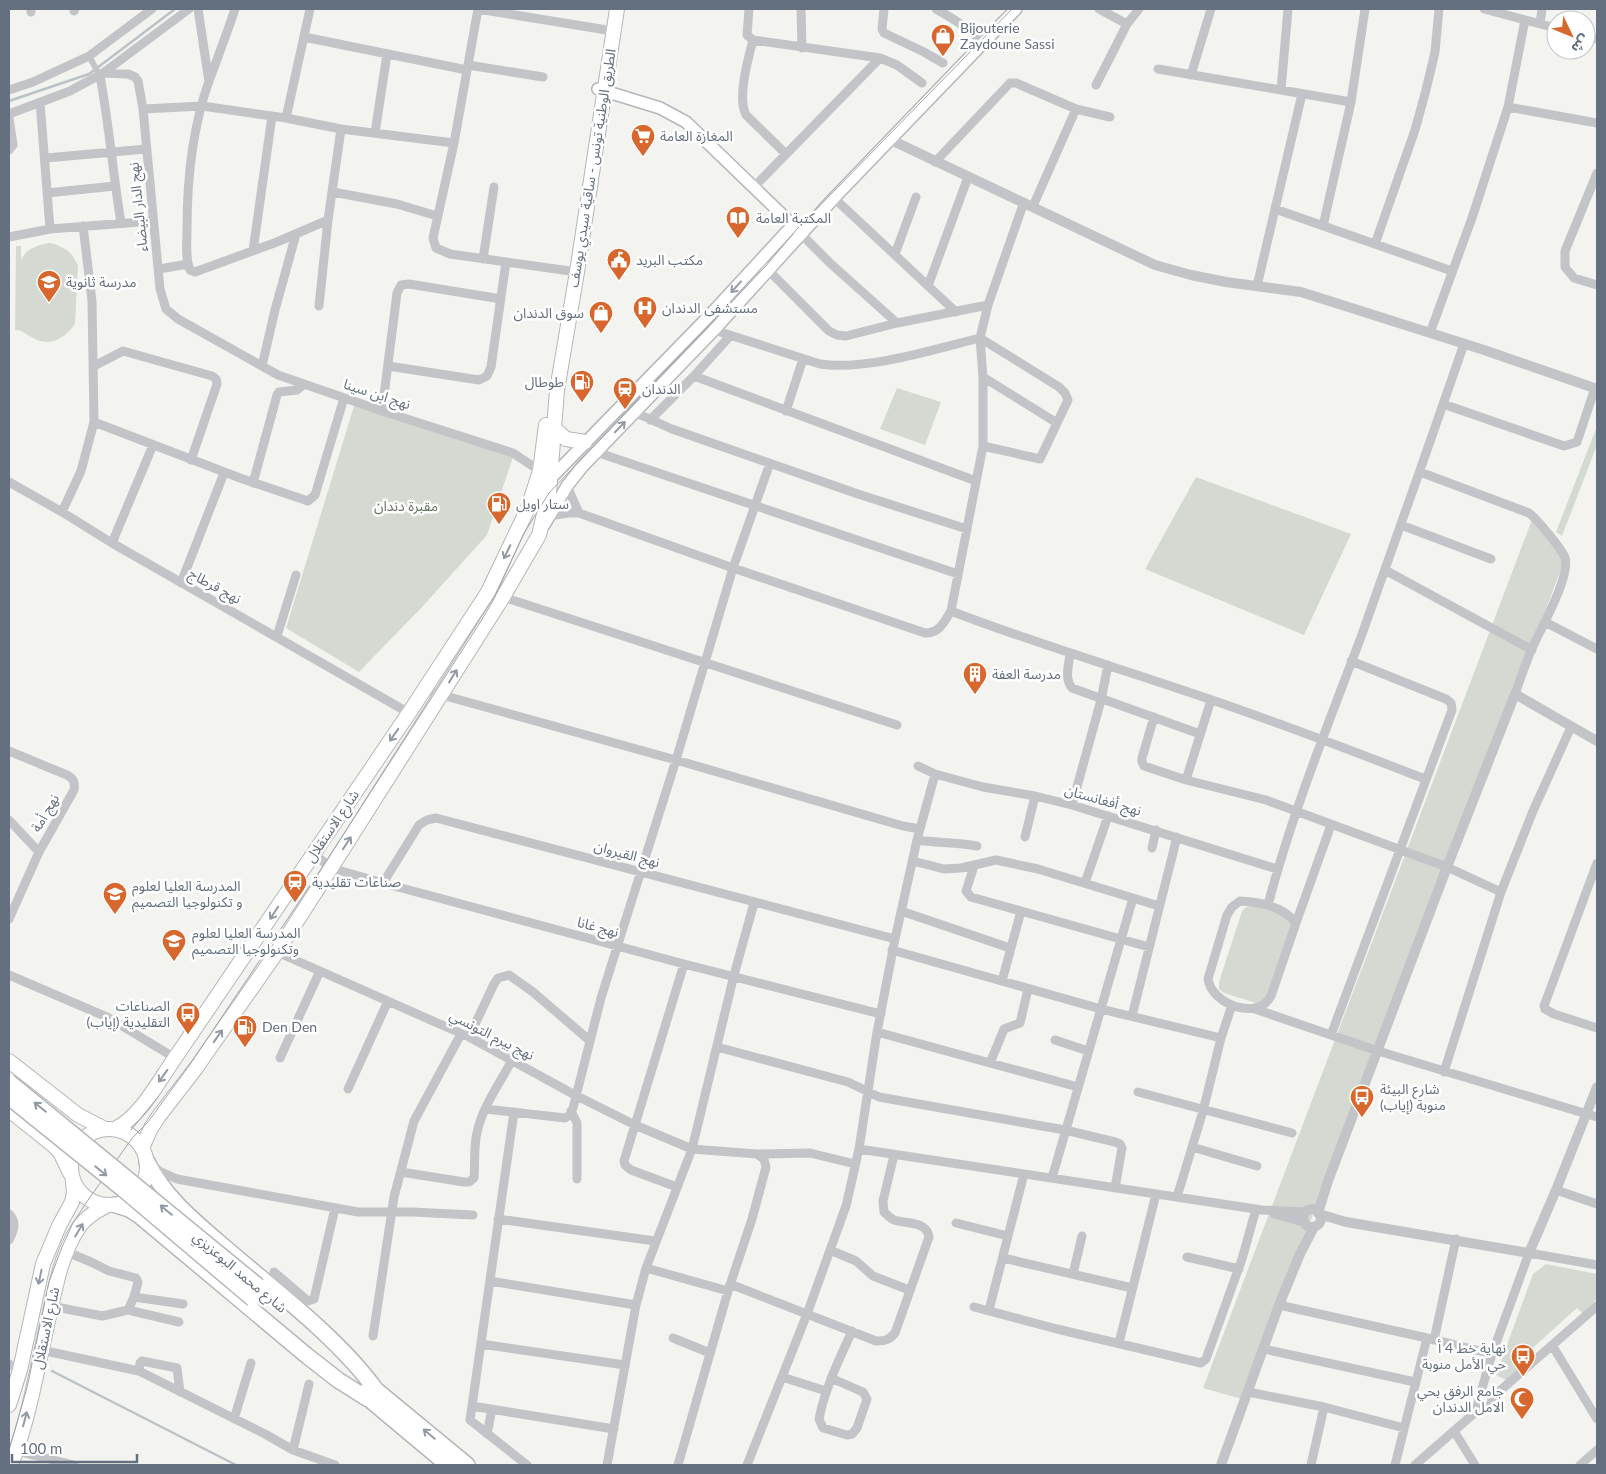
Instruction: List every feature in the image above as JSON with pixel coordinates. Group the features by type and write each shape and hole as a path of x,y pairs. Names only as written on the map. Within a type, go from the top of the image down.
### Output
{"highway":[{"name":"شارع محمد البوعزيزي","path":"9,1082 255,1292 448,1465"},
{"name":"شارع محمد البوعزيزي","path":"9,1108 123,1189 255,1292"},
{"path":"145,1155 154,1176 170,1196 208,1233 323,1333 358,1367 372,1395"},
{"path":"111,1205 129,1209 140,1216 338,1380 372,1395"},
{"name":"شارع محمد البوعزيزي","path":"372,1395 467,1465"}],"main road":[{"name":"الطريق الوطنية تونس - ساقية سيدي يوسف","path":"539,535 549,493 545,474 573,272 610,30 610,9"},
{"name":"الطريق الوطنية تونس - ساقية سيدي يوسف","path":"610,30 617,9"},
{"path":"539,535 567,486 596,452 714,330 834,198 1016,9"},
{"path":"601,90 647,103 675,114 702,136 801,234"},
{"path":"545,474 585,442 710,315 793,225"},
{"name":"الطريق الوطنية تونس - ساقية سيدي يوسف","path":"528,508 545,474 554,428 557,390 573,272"},
{"path":"554,428 566,440 585,442"},
{"name":"شارع الاستقلال","path":"110,1129 126,1124 135,1115 270,920 488,592 528,508"},
{"name":"شارع الاستقلال","path":"145,1155 159,1116 196,1068 277,952 441,696 539,535"},
{"path":"9,1061 78,1116 128,1134 145,1155 146,1174 143,1185 132,1198 111,1205 97,1204 88,1200 78,1190 72,1178 70,1163 78,1144 86,1137 94,1132 110,1129"},
{"name":"شارع محمد البوعزيزي","path":"9,1108 60,1152 72,1178"},
{"name":"شارع الاستقلال","path":"9,1405 15,1367 43,1264 59,1226 72,1202 74,1192 72,1178"},
{"name":"شارع الاستقلال","path":"10,1465 16,1451 56,1282 67,1252 80,1226 88,1217 111,1205"}],"street":[{"path":"9,90 33,82 89,56 152,9"},
{"path":"9,114 70,91 102,75 189,9"},
{"path":"198,9 209,82"},
{"path":"235,9 209,82 193,152 187,207 188,264 190,270 195,272 328,220"},
{"path":"286,118 310,9"},
{"path":"573,272 450,254 436,248 434,238 437,216 454,143 478,9 610,30"},
{"path":"749,9 748,35 753,40 880,58 897,65 922,83"},
{"path":"801,9 802,48"},
{"path":"884,9 882,29 884,33 943,63"},
{"path":"936,9 979,37 984,43"},
{"path":"1099,9 1127,24"},
{"path":"1096,85 1127,24 1139,9"},
{"path":"1191,75 1211,9"},
{"path":"1281,90 1288,9"},
{"path":"1323,226 1351,102 1365,9"},
{"path":"1375,244 1415,130 1426,90 1435,52 1439,9"},
{"path":"1484,9 1546,25"},
{"path":"1540,23 1542,9"},
{"path":"1430,333 1508,107 1525,20"},
{"path":"304,37 387,54 542,77"},
{"path":"753,40 747,63 742,102 744,110 746,115 786,154"},
{"path":"375,133 387,54"},
{"path":"89,56 102,75 120,223"},
{"path":"754,187 880,58"},
{"path":"1158,69 1351,102"},
{"name":"نهج الدار البيضاء","path":"102,75 132,75 138,81 143,109 160,289 166,308 178,319 208,336"},
{"path":"936,162 1010,83 1016,83 1076,110 1110,117"},
{"path":"1257,286 1302,94"},
{"path":"40,102 46,158 50,229"},
{"path":"143,109 202,106 286,118 341,129 454,143"},
{"path":"1508,107 1597,123"},
{"path":"549,516 569,512 580,513 733,568 926,633 938,630 951,611 983,446 983,377 980,338 988,305 1028,204 1076,110"},
{"path":"253,250 272,116"},
{"path":"9,118 13,145 9,150"},
{"path":"319,306 328,220 341,129"},
{"path":"891,140 1155,265 1191,275 1301,292 1596,388 1577,442 1564,446 1443,404"},
{"path":"46,158 146,149"},
{"path":"1597,173 1565,251 1565,267 1574,278 1597,285"},
{"path":"928,286 968,177"},
{"path":"47,193 115,186"},
{"path":"483,259 494,187"},
{"path":"333,192 397,204 437,216"},
{"path":"895,254 916,197"},
{"path":"834,198 956,312"},
{"path":"1275,209 1452,271"},
{"path":"9,237 50,229 153,220"},
{"path":"62,512 81,472 94,422 92,301 83,226"},
{"path":"262,366 296,234"},
{"path":"801,234 830,263 897,323"},
{"path":"759,261 829,331 837,335 846,336 897,323 988,305"},
{"path":"388,366 484,379 491,367 506,262"},
{"path":"159,269 188,264"},
{"path":"382,411 398,294 401,285 409,284 501,299"},
{"path":"714,330 820,364 844,366 913,354 980,338 1066,393 1068,400 1040,459 983,446"},
{"name":"نهج ابن سينا","path":"208,336 262,366 303,385 513,453 545,474"},
{"path":"650,420 694,376 730,336"},
{"path":"1268,905 1278,869 1322,739 1385,570 1464,344"},
{"path":"94,366 123,351 216,379 217,384 191,460"},
{"path":"786,411 803,359"},
{"path":"694,376 976,481"},
{"path":"983,377 1057,423"},
{"path":"253,483 277,395 279,392 297,390 303,385"},
{"path":"94,422 224,473 308,501 315,495 344,398"},
{"path":"634,412 672,429 967,530"},
{"path":"112,543 153,445"},
{"path":"596,452 755,504 958,574"},
{"path":"486,1109 565,1118 571,1111 589,1040 642,872 733,568 770,462"},
{"path":"1222,1465 1312,1218 1378,1052 1447,867 1532,650 1546,622 1566,571 1565,559 1561,550 1538,520 1529,513 1420,472"},
{"path":"181,583 224,473"},
{"name":"نهج قرطاج","path":"9,482 409,713"},
{"path":"567,486 580,513"},
{"path":"1401,525 1491,559"},
{"path":"1385,570 1532,650"},
{"path":"277,636 296,575"},
{"path":"503,597 897,725"},
{"path":"951,611 1013,635 1108,665 1322,739 1425,779"},
{"path":"1546,622 1597,649"},
{"path":"1070,653 1068,683 1072,688 1200,734"},
{"path":"1331,1035 1452,710 1451,703 1446,698 1351,661"},
{"path":"1072,804 1101,700 1108,665"},
{"path":"424,690 676,760 902,826 920,829"},
{"path":"1515,694 1597,740"},
{"path":"1186,780 1211,700"},
{"path":"1154,717 1142,762 1149,768 1186,780 1266,800 1447,867 1501,892"},
{"path":"1444,1072 1501,892 1533,811 1571,726"},
{"name":"نهج أمة","path":"10,913 39,852 74,790 75,783 67,775 12,752"},
{"name":"نهج أفغانستان","path":"918,766 935,774 999,790 1072,804 1278,869"},
{"path":"747,1465 807,1314 846,1206 859,1149 892,950 917,840 935,774"},
{"path":"1024,837 1035,796"},
{"path":"1085,883 1108,816"},
{"name":"نهج القيروان","path":"383,884 419,825 427,820 436,818 895,939"},
{"path":"9,820 39,852"},
{"path":"1255,1010 1264,1006 1271,996 1331,825"},
{"path":"1152,848 1156,830"},
{"path":"1132,1016 1177,837"},
{"path":"917,840 936,843 953,842 977,846"},
{"name":"نهج غانا","path":"313,853 331,868 383,884 881,1014"},
{"path":"913,861 944,869 974,866 996,860 1038,869 1159,906"},
{"path":"1597,863 1544,1006 1554,1014 1597,1028"},
{"path":"974,866 966,891 971,897 1149,947"},
{"path":"1052,1178 1133,898"},
{"path":"1296,923 1287,914 1258,902 1240,901 1232,906 1227,915 1208,979 1209,988 1214,995 1221,1001 1232,1005 1255,1010 1378,1052 1592,1115"},
{"path":"607,1465 636,1304 655,1240 692,1149 734,975 754,902"},
{"path":"901,911 1010,948"},
{"path":"1002,981 1021,911"},
{"path":"892,950 1101,1009 1221,1038"},
{"name":"نهج بيرم التونسي","path":"277,952 465,1036 635,1125 692,1149 757,1154 810,1153 855,1164"},
{"path":"677,1187 631,1170 625,1165 624,1161 684,964"},
{"path":"280,1058 320,971"},
{"path":"373,1336 392,1212 414,1121 498,978 509,975 533,992 589,1040"},
{"path":"9,976 109,1018 175,1058"},
{"path":"990,1063 1004,1029 1020,1023 1028,989"},
{"path":"348,1089 388,1001"},
{"path":"1177,1197 1232,1005"},
{"path":"877,1032 1078,1087"},
{"path":"1054,1040 1088,1051"},
{"path":"717,1047 848,1082 868,1092 891,1100 1065,1130 1115,1142 1121,1146 1115,1188"},
{"path":"401,1172 464,1182 471,1181 474,1178 476,1139 486,1109 512,1060"},
{"path":"1475,1413 1492,1354 1529,1253 1556,1190 1592,1115 1597,1087"},
{"path":"1138,1092 1292,1134"},
{"path":"571,1111 576,1123 577,1179"},
{"path":"514,1112 470,1420 527,1465"},
{"path":"1192,1147 1257,1166"},
{"path":"859,1149 1456,1239 1597,1265"},
{"path":"678,1465 729,1287 752,1220 766,1167 764,1159 757,1154"},
{"path":"145,1155 159,1171 177,1179 335,1208 358,1212 473,1214"},
{"path":"646,1268 729,1287 876,1340 885,1341 895,1333 929,1237 928,1231 925,1228 894,1220 884,1212 883,1201 894,1155"},
{"path":"989,1310 1024,1174"},
{"path":"1556,1190 1597,1204"},
{"path":"1119,1343 1156,1194"},
{"path":"274,1272 308,1301 314,1299 335,1208"},
{"path":"974,1307 1057,1329 1201,1362 1209,1354 1259,1209"},
{"path":"9,1214 13,1219 14,1225 13,1233 9,1240"},
{"path":"498,1219 655,1240"},
{"path":"956,1223 1008,1236"},
{"path":"1073,1274 1082,1236"},
{"path":"1396,1465 1415,1382 1431,1339 1456,1239"},
{"path":"830,1250 856,1261 873,1276 909,1290"},
{"path":"67,1252 109,1271 136,1278 138,1282 128,1310"},
{"path":"1187,1257 1239,1269"},
{"path":"1003,1258 1132,1288"},
{"path":"490,1281 636,1304"},
{"path":"134,1297 184,1304"},
{"path":"1280,1305 1492,1354"},
{"path":"51,1306 102,1316 128,1310 179,1322"},
{"path":"1415,1465 1597,1306"},
{"path":"831,1378 863,1392 867,1399 857,1428 852,1434 847,1435 828,1430 820,1424 819,1419 826,1391 831,1378 852,1331"},
{"path":"673,1338 710,1353"},
{"path":"481,1344 625,1365"},
{"path":"1552,1345 1597,1419"},
{"path":"1264,1349 1415,1382"},
{"path":"41,1350 139,1371 293,1450 335,1465"},
{"path":"139,1371 142,1361 177,1368 179,1371 180,1392"},
{"path":"234,1419 251,1363"},
{"path":"782,1377 826,1391"},
{"path":"293,1450 310,1384"},
{"path":"1248,1392 1324,1407 1404,1428"},
{"path":"472,1406 614,1428"},
{"path":"1311,1465 1324,1407"},
{"path":"487,1434 492,1409"},
{"path":"1454,1431 1475,1465"},
{"path":"1580,1465 1597,1450"},
{"path":"16,1451 74,1465"}],"green space":[{"path":"49,243 67,250 78,265 75,324 67,334 57,340 45,342 15,330 16,246 21,246 21,260 32,248"},
{"path":"897,388 941,402 925,445 880,429"},
{"name":"مقبرة دندان","path":"354,406 514,454 487,535 423,606 359,672 286,628"},
{"path":"1597,426 1597,445 1562,536 1556,532"},
{"path":"1196,477 1351,534 1304,635 1145,569"},
{"path":"1533,517 1561,557 1562,567 1242,1399 1203,1388"},
{"path":"1254,905 1287,917 1291,922 1292,929 1269,996 1259,1004 1224,993 1219,989 1219,982 1242,911 1246,907"},
{"path":"1546,1264 1597,1274 1597,1299 1583,1314 1577,1308 1527,1353 1531,1358 1506,1380 1496,1375 1533,1274"}],"waterway":[{"path":"9,101 89,74 175,9"},
{"path":"52,1371 236,1465"}],"tram line":[{"path":"9,1450 27,1388 49,1282 73,1223 133,1137 148,1122 191,1063 325,863 481,621 494,599 523,535 549,493 765,267 797,229 1012,9"},
{"path":"131,1130 158,1097"}],"place":[{"name":"Bijouterie Zaydoune Sassi","path":"943,57"},
{"name":"المغازة العامة","path":"643,157"},
{"name":"المكتبة العامة","path":"738,239"},
{"name":"مكتب البريد","path":"619,281"},
{"name":"مدرسة ثانوية","path":"49,303"},
{"name":"مستشفى الدندان","path":"645,329"},
{"name":"سوق الدندان","path":"601,334"},
{"name":"طوطال","path":"582,403"},
{"name":"الدندان","path":"625,410"},
{"name":"ستار اويل","path":"499,525"},
{"name":"مدرسة العفة","path":"975,695"},
{"name":"صناعات تقليدية","path":"295,903"},
{"name":"المدرسة العليا لعلوم و تكنولوجيا التصميم","path":"115,915"},
{"name":"المدرسة العليا لعلوم وتكنولوجيا التصميم","path":"174,962"},
{"name":"الصناعات التقليدية (إياب)","path":"188,1035"},
{"name":"Den Den","path":"245,1048"},
{"name":"شارع البيئة منوبة (إياب)","path":"1362,1118"},
{"name":"نهاية خط 4 أ حي الأمل منوبة","path":"1523,1377"},
{"name":"جامع الرفق بحي الامل الدندان","path":"1522,1420"}]}
